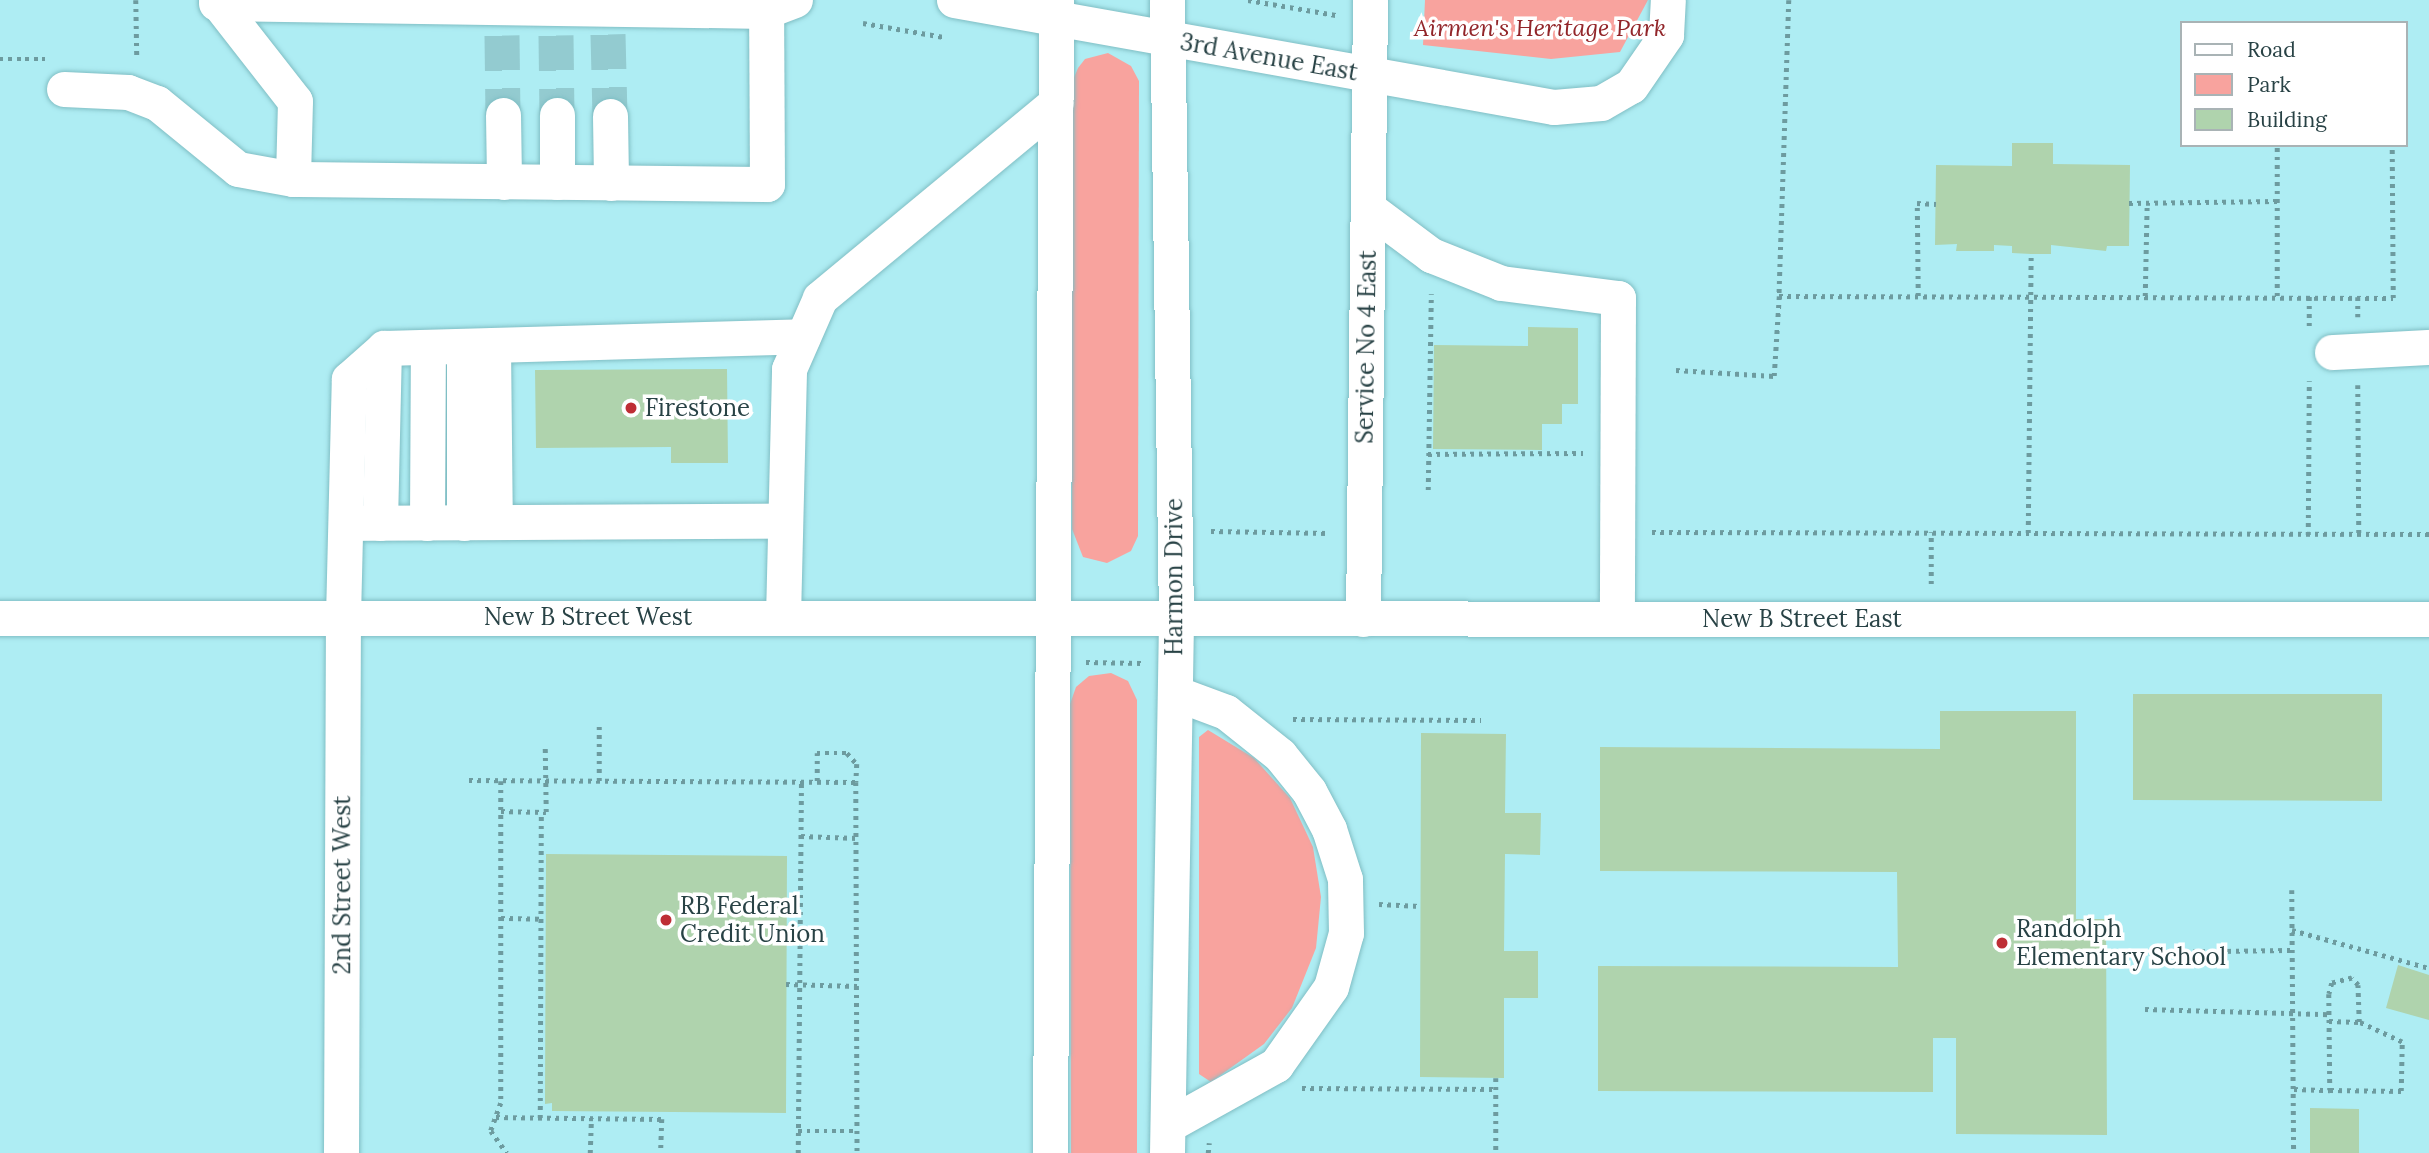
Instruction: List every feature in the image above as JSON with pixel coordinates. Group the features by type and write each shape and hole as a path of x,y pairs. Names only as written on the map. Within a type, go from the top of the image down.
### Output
{"street":[{"name":"3rd Avenue East","path":"954,0 1056,10 1167,39 1554,107 1601,103 1631,86 1666,35 1668,0"},
{"name":"Harmon Drive","path":"1167,0 1175,619 1167,1139"},
{"path":"59,74 128,92 158,103 237,169 293,179 767,184 776,4 608,22 502,21 382,3 216,1"},
{"path":"216,1 295,101 293,179"},
{"path":"1051,1153 1056,662 1056,10"},
{"name":"Service No 4 East","path":"1363,619 1370,13"},
{"path":"783,617 789,369 820,298 1056,103"},
{"path":"557,115 557,182"},
{"path":"503,116 504,182"},
{"path":"610,116 611,183"},
{"path":"1368,208 1431,255 1501,284 1618,298 1616,619"},
{"path":"380,523 384,348 803,336"},
{"path":"478,345 480,522"},
{"path":"2327,353 2429,346"},
{"path":"426,523 428,347"},
{"name":"2nd Street West","path":"341,1153 343,617 349,379 384,348"},
{"path":"346,523 784,521"},
{"name":"New B Street West","path":"0,618 1175,619"},
{"name":"New B Street East","path":"1175,619 2429,619"},
{"path":"1167,1139 1276,1065 1331,986 1346,933 1345,879 1329,829 1309,791 1280,755 1226,712 1175,678"}],"path":[{"path":"123,60 137,60 136,0"},
{"path":"1248,0 1338,15 1370,13"},
{"path":"1676,370 1774,376 1789,0"},
{"path":"0,59 59,74"},
{"path":"2277,147 2277,296"},
{"path":"1779,296 2393,298 2392,147"},
{"path":"2129,203 2277,201"},
{"path":"1918,296 1917,203 1936,204"},
{"path":"2145,296 2147,203"},
{"path":"2028,533 2031,254"},
{"path":"1428,490 1431,255"},
{"path":"2309,296 2327,353 2359,534"},
{"path":"2308,535 2327,353 2358,297"},
{"path":"1428,454 1587,453"},
{"path":"1206,531 1364,533"},
{"path":"1616,532 2429,534"},
{"path":"1931,533 1931,619"},
{"path":"1056,662 1175,678"},
{"path":"1293,719 1481,720"},
{"path":"599,723 599,781"},
{"path":"501,811 546,812 545,748"},
{"path":"817,781 817,752 847,753 857,764 857,1153"},
{"path":"469,780 856,782"},
{"path":"501,780 501,1103 491,1132 507,1153"},
{"path":"798,1153 801,781"},
{"path":"540,1118 541,812"},
{"path":"800,836 857,838"},
{"path":"2292,890 2294,1153"},
{"path":"1376,904 1420,906"},
{"path":"501,918 540,919"},
{"path":"2292,930 2429,968"},
{"path":"2151,952 2293,950"},
{"path":"2330,1090 2329,1014 2332,983 2352,978 2358,985 2359,1022"},
{"path":"786,984 857,986"},
{"path":"2145,1009 2329,1014"},
{"path":"2294,1089 2402,1091 2402,1042 2359,1022 2329,1021"},
{"path":"1496,1078 1496,1153"},
{"path":"1298,1088 1496,1089"},
{"path":"496,1117 662,1119 661,1153"},
{"path":"590,1153 591,1118"},
{"path":"798,1131 857,1131"}],"green space":[{"name":"Airmen's Heritage Park","path":"1425,0 1648,0 1620,52 1551,59 1423,45"},
{"path":"1108,53 1131,66 1139,81 1138,536 1131,551 1107,563 1083,557 1072,529 1072,82 1085,59"},
{"path":"1111,673 1128,681 1137,700 1137,1153 1071,1153 1070,704 1076,687 1089,676"},
{"path":"1208,730 1254,758 1290,798 1313,847 1321,897 1316,948 1292,1008 1264,1044 1211,1082 1199,1074 1199,737"}],"building":[{"path":"2012,143 2053,143 2053,164 2130,165 2129,246 2107,246 2106,251 2051,245 2051,254 2031,254 2012,253 2012,246 1994,245 1994,251 1956,251 1957,244 1935,245 1936,165 2012,166"},
{"path":"1528,327 1578,328 1578,404 1562,404 1562,424 1542,424 1542,450 1433,449 1434,345 1528,346"},
{"name":"Firestone","path":"727,369 728,463 671,463 671,447 536,448 535,370"},
{"path":"2133,694 2382,694 2382,801 2133,800"},
{"name":"Randolph Elementary School","path":"1940,711 2076,711 2076,919 2106,919 2107,1135 1956,1134 1956,1038 1933,1038 1933,1092 1598,1091 1598,966 1898,967 1897,872 1600,871 1600,747 1940,749"},
{"path":"1421,733 1506,734 1505,813 1541,813 1540,855 1505,854 1504,951 1538,951 1538,998 1504,998 1504,1078 1420,1077"},
{"name":"RB Federal Credit Union","path":"546,854 787,856 786,1113 552,1111 552,1103 545,1104"},
{"path":"2398,965 2429,975 2429,1020 2386,1008"},
{"path":"2310,1108 2359,1109 2359,1153 2310,1153"}],"tunnel":[{"path":"608,34 610,116"},
{"path":"502,35 503,115"},
{"path":"556,35 557,115"}],"place":[{"name":"Firestone","path":"631,408"},
{"name":"RB Federal Credit Union","path":"666,920"},
{"name":"Randolph Elementary School","path":"2002,943"}]}
